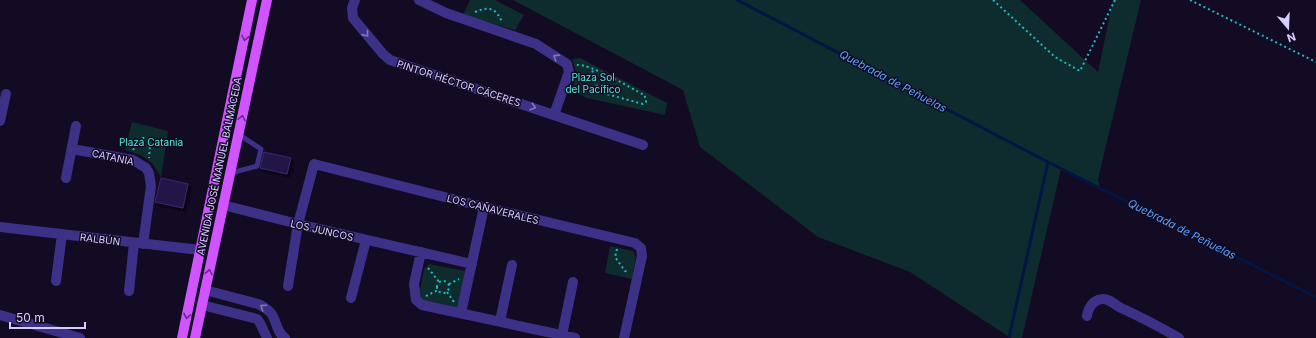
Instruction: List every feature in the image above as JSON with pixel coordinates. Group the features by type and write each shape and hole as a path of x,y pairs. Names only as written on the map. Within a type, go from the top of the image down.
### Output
{"main road":[{"name":"AVENIDA JOSÉ MANUEL BALMACEDA","path":"182,338 252,0"},
{"name":"AVENIDA JOSÉ MANUEL BALMACEDA","path":"195,338 267,0"}],"street":[{"name":"PINTOR HÉCTOR CÁCERES","path":"355,0 352,8 353,18 383,54 390,60 643,145"},
{"path":"419,0 446,13 536,44 567,64 569,72 554,115"},
{"path":"0,121 6,94"},
{"path":"66,178 76,126"},
{"name":"CATANIA","path":"72,149 129,159 138,162 148,171"},
{"name":"LOS CAÑAVERALES","path":"298,224 314,164 484,207 636,242 641,248 642,256 624,338"},
{"path":"129,291 152,186 148,171"},
{"name":"LOS JUNCOS","path":"223,205 420,254 472,264"},
{"path":"462,313 484,207"},
{"path":"288,286 298,224"},
{"name":"RALBÚN","path":"0,227 200,250"},
{"path":"56,280 62,234"},
{"path":"351,298 366,240"},
{"path":"420,254 414,284 416,300 422,305 575,338"},
{"path":"500,321 512,265"},
{"path":"562,335 573,282"},
{"path":"205,290 258,304 266,308 272,314 279,332 285,338"},
{"path":"1087,316 1089,309 1094,302 1105,299 1144,318 1179,338"},
{"path":"202,305 257,319 267,338"},
{"path":"0,315 80,338"}],"lane":[{"path":"229,174 258,166 261,149 238,134"}],"path":[{"path":"993,0 1055,57 1080,70 1115,0"},
{"path":"1190,0 1316,62"},
{"path":"468,21 475,12 482,9 491,9 498,14 502,22 502,33"},
{"path":"568,66 580,65 592,69 644,95 646,102 643,104 599,90 596,85 592,69"},
{"path":"129,159 140,140 143,138 149,139 150,153 148,171"},
{"path":"619,239 615,257 625,271 638,276"},
{"path":"420,254 440,283"},
{"path":"443,281 447,283 449,288 448,292 439,292 437,286 440,283 443,281"}],"green space":[{"path":"470,0 495,0 524,15 515,30 463,15"},
{"name":"Quebrada de Peñuelas","path":"513,0 1020,0 1098,72 1113,0 1141,0 1098,179 1100,188 1061,169 1022,338 1011,338 910,272 818,237 700,147 683,90"},
{"name":"Plaza Sol del Pacífico","path":"580,58 667,103 665,115 587,98 572,90 576,72 572,59"},
{"name":"Plaza Catania","path":"132,122 168,131 161,178 151,162 143,156 125,150"},
{"path":"610,246 633,251 636,257 632,279 605,273"},
{"path":"429,264 465,271 460,306 456,309 423,301 419,296 424,269"}],"building":[{"path":"264,152 291,158 287,174 260,168"},
{"path":"161,178 188,184 183,208 155,202"}],"waterway":[{"name":"Quebrada de Peñuelas","path":"737,0 1048,162 1009,338"},
{"name":"Quebrada de Peñuelas","path":"1048,162 1316,297"}]}
